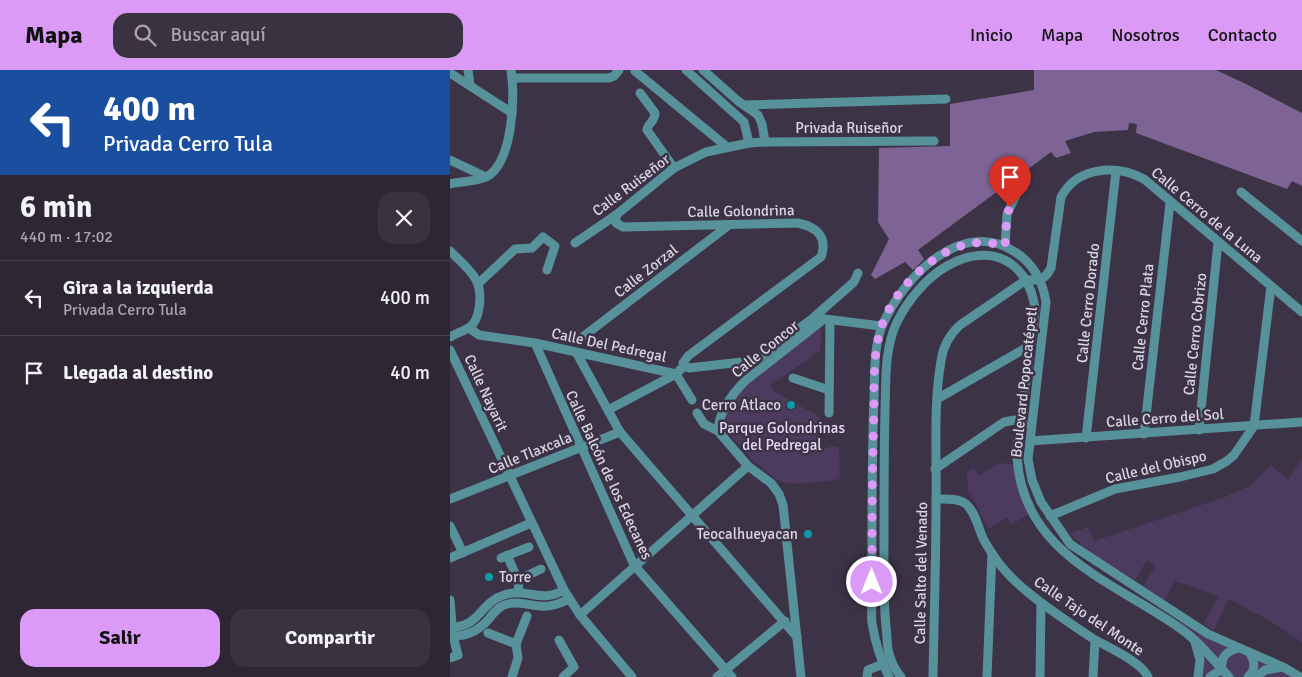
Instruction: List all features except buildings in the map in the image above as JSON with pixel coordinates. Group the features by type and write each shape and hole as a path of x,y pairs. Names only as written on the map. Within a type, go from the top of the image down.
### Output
{"street":[{"path":"468,70 470,86"},
{"path":"686,70 744,122 749,143"},
{"path":"635,71 727,147"},
{"path":"708,72 758,116 762,124 765,142"},
{"path":"450,73 512,113"},
{"path":"450,184 486,178 500,162 508,138 512,113 512,74 601,78 617,73"},
{"path":"640,93 655,113 653,122 647,128 674,168"},
{"path":"744,105 946,99"},
{"name":"Privada Ruiseñor","path":"765,142 934,141"},
{"name":"Calle Ruiseñor","path":"575,243 616,215 674,168 706,152 749,143 765,142"},
{"path":"450,160 486,178"},
{"name":"Calle Cerro de la Luna","path":"1040,280 1046,276 1051,268 1061,197 1066,188 1074,179 1085,174 1106,170 1116,171 1137,176 1144,180 1302,312"},
{"name":"Calle Cerro Dorado","path":"1086,438 1116,171"},
{"path":"1241,192 1302,241"},
{"path":"1005,246 1007,214 1016,195"},
{"name":"Calle Cerro Plata","path":"1144,434 1170,203"},
{"name":"Calle Golondrina","path":"608,410 676,374 684,366 683,363 688,356 821,257 823,250 822,238 813,228 805,224 623,227 616,223 616,215"},
{"name":"Calle Zorzal","path":"580,339 729,225"},
{"path":"479,283 515,249 532,248 543,237 555,246 547,270"},
{"name":"Boulevard Popocatépetl","path":"889,677 883,664 872,622 872,443 875,365 882,326 892,304 910,281 928,263 943,253 978,242 1005,246 1023,257 1040,280 1044,290 1046,302 1028,458 1032,480 1041,502 1070,544 1208,634 1283,666 1300,677"},
{"name":"Calle Cerro Cobrizo","path":"1200,430 1218,242"},
{"path":"450,251 475,276 479,283 480,297 474,324 469,328 455,331 450,337"},
{"name":"Boulevard Popocatépetl","path":"901,677 888,650 884,610 884,450 886,366 890,341 907,305 926,282 946,266 959,260 984,255 1001,258 1018,270 1033,294 1035,309 1017,458 1019,480 1030,507 1044,533 1082,568 1180,628 1194,639 1229,677"},
{"path":"684,366 689,368 756,360 813,318 854,282 858,273"},
{"path":"1026,280 1040,280"},
{"name":"Calle Salto del Venado","path":"934,677 935,469 941,361 946,342 952,332 1026,280"},
{"path":"1254,426 1271,286"},
{"path":"886,317 894,318 897,323"},
{"path":"813,318 882,326"},
{"path":"827,320 829,413"},
{"name":"Calle Concor","path":"718,431 718,421 721,414 736,389 745,380 827,320"},
{"name":"Calle Del Pedregal","path":"469,328 480,335 535,343 676,374 692,400"},
{"name":"Calle Balcón de los Edecanes","path":"535,343 634,565 729,673"},
{"path":"938,399 1031,345"},
{"name":"Calle Nayarit","path":"450,350 531,523 569,599 632,677"},
{"path":"576,352 620,432 797,637"},
{"path":"875,365 886,366"},
{"path":"793,378 829,390"},
{"path":"697,413 704,424 718,431 748,466 771,483 780,494 783,505 801,677"},
{"path":"935,469 1004,422 1015,420 1031,425"},
{"name":"Calle Cerro del Sol","path":"1030,440 1086,438 1302,422"},
{"name":"Calle del Obispo","path":"1050,516 1115,489 1213,469 1234,455 1254,426"},
{"name":"Calle Tlaxcala","path":"450,499 620,432"},
{"path":"1017,458 1028,458"},
{"path":"580,615 634,565 748,466"},
{"name":"Calle Tajo del Monte","path":"936,499 952,499 965,504 972,511 984,541 1001,566 1041,604 1141,668 1148,677"},
{"path":"450,558 531,523"},
{"path":"450,526 463,552"},
{"path":"519,593 518,580 504,557 528,547"},
{"path":"987,677 992,553"},
{"path":"518,580 541,570"},
{"path":"451,631 474,620 488,604 504,595 519,593 539,596 555,595 564,590"},
{"path":"538,606 539,596"},
{"path":"451,631 469,633 481,627 502,606 517,603 538,606 559,604 569,599"},
{"path":"450,600 451,631 458,655 450,658"},
{"path":"1040,677 1041,604"},
{"path":"512,677 518,658 516,644 527,616"},
{"path":"717,677 729,673 785,621"},
{"path":"488,633 516,644"},
{"path":"1194,639 1200,660 1198,677"},
{"path":"559,640 574,667 563,677"},
{"path":"1093,677 1095,640"},
{"path":"1210,677 1222,669 1224,656 1232,649 1239,648"},
{"path":"1248,677 1254,667 1250,653"},
{"path":"867,677 868,670 883,664"},
{"path":"1256,677 1265,670 1283,666"}],"green space":[{"name":"Parque Golondrinas del Pedregal","path":"822,323 820,351 770,386 775,392 818,416 821,420 818,451 833,446 839,447 840,479 785,483 779,481 761,467 721,423 750,377"},
{"path":"1302,459 1302,642 1270,621 1229,599 1214,630 1203,624 1219,596 1175,581 1164,600 1143,586 1156,565 1147,560 1135,580 1091,555 1070,533 1088,527 1094,541 1225,497 1251,485 1271,465 1288,480"},
{"path":"999,463 1022,465 1027,495 1035,510 1011,525 1007,517 988,529 975,502 968,493 967,472 974,467 979,476"},
{"path":"1177,621 1201,630 1300,677 1199,677 1195,639"}],"shaded area":[{"path":"1034,70 1216,70 1302,113 1302,186 1292,181 1287,189 1136,133 1137,124 1129,123 1128,130 1094,132 1065,141 1071,153 1056,158 1051,152 918,250 924,259 913,270 905,262 875,279 871,275 889,239 878,222 879,148 950,146 950,104 1034,90"}],"place":[{"name":"Cerro Atlaco","path":"791,405"},
{"name":"Teocalhueyacan","path":"808,534"},
{"name":"Torre","path":"489,577"}],"route":[{"path":"872,582 872,443 875,365 882,326 892,304 910,281 938,256 949,250 978,242 1005,246 1007,214 1010,207"}]}
